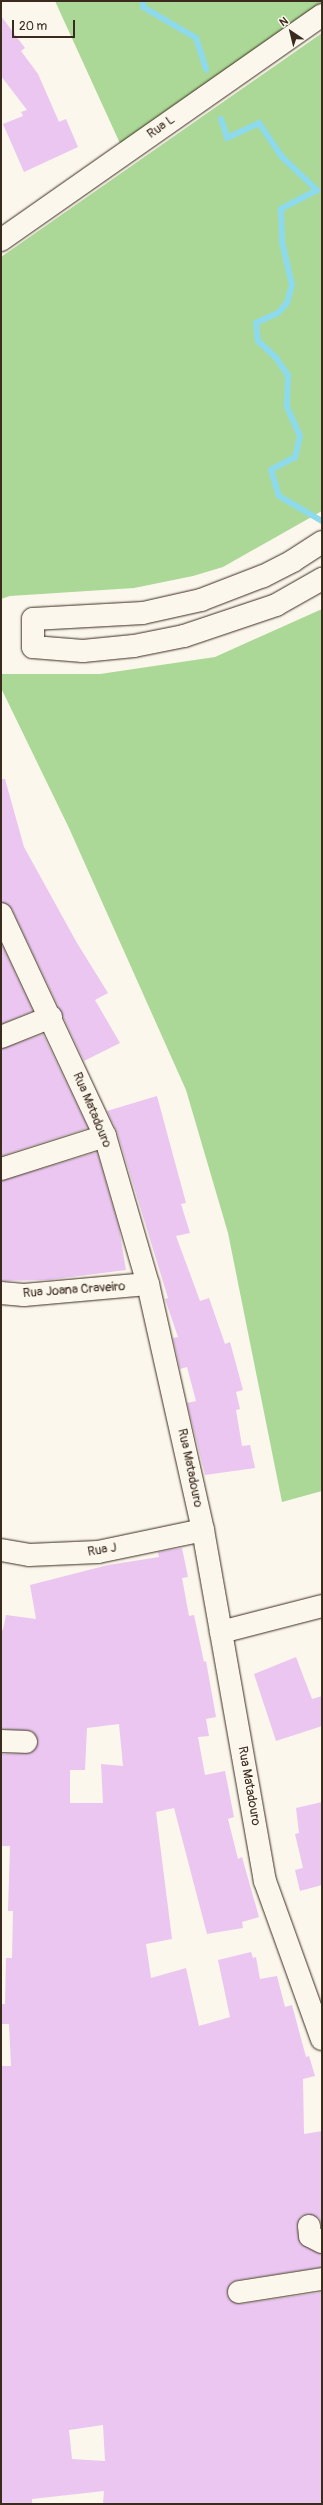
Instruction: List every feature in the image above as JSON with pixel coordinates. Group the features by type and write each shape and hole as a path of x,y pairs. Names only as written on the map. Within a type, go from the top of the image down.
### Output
{"street":[{"name":"Rua L","path":"1,240 322,15"},
{"path":"318,545 293,561 231,590 175,607 118,616 33,619 33,647 83,651 134,646 184,636 276,605 297,596 322,579"},
{"name":"Rua Matadouro","path":"1,914 106,1136 148,1284 203,1530 265,1881 322,2039"},
{"path":"1,1037 51,1017"},
{"path":"1,1168 106,1136"},
{"name":"Rua Joana Craveiro","path":"1,1293 24,1295 148,1284"},
{"name":"Rua J","path":"1,1550 29,1555 98,1552 203,1530"},
{"path":"221,1632 322,1606"},
{"path":"1,1742 26,1742"},
{"path":"239,2292 322,2279"}],"green space":[{"path":"55,1 322,1 322,9 123,150"},
{"path":"322,33 322,511 223,567 193,576 134,588 10,596 1,599 1,257"},
{"path":"322,609 322,1491 282,1502 228,1233 186,1090 69,828 1,688 1,674 100,674 215,657"}],"building":[{"path":"1,16 25,48 21,51 38,74 59,122 66,119 78,147 24,172 3,124 23,116 21,112 27,110 1,76"},
{"path":"1,779 5,779 24,847 77,943 108,993 95,1000 120,1043 84,1061 12,909 1,902"},
{"path":"1,943 33,1011 1,1024"},
{"path":"43,1034 88,1128 1,1156 1,1049"},
{"path":"157,1096 186,1203 181,1204 190,1233 176,1236 200,1301 209,1298 225,1344 230,1342 243,1390 236,1392 240,1409 236,1410 242,1446 250,1445 255,1468 205,1475 187,1403 196,1401 187,1367 180,1369 173,1338 178,1337 165,1299 168,1298 117,1132 107,1111"},
{"path":"97,1152 119,1228 126,1270 48,1280 1,1281 1,1181"},
{"path":"182,1548 188,1577 182,1578 189,1616 194,1615 204,1662 206,1661 216,1717 206,1719 209,1736 198,1737 205,1775 225,1771 234,1817 228,1819 238,1859 242,1857 259,1917 242,1922 243,1928 207,1934 174,1808 156,1812 172,1939 146,1944 151,1978 186,1968 199,2026 230,2017 218,1960 251,1952 253,1958 256,1957 260,1979 277,1976 285,2007 292,2005 306,2057 309,2056 315,2076 303,2079 304,2134 322,2131 322,2228 319,2218 308,2214 301,2216 297,2227 300,2243 322,2254 322,2267 237,2280 231,2283 227,2294 230,2300 241,2304 322,2292 322,2504 103,2504 104,2491 32,2499 32,2504 1,2504 1,2066 11,2066 9,2024 1,2024 1,2004 5,2004 6,1958 12,1958 13,1911 8,1911 10,1846 1,1846 1,1754 31,1753 38,1742 32,1731 1,1729 1,1629 3,1630 6,1615 36,1619 30,1585 108,1565 159,1557 158,1552","holes":["119,1724 123,1766 101,1764 103,1803 70,1803 70,1770 85,1770 87,1728","103,2425 105,2461 72,2459 69,2430"]},
{"path":"296,1657 312,1699 322,1696 322,1726 276,1741 254,1674"},
{"path":"322,1802 322,1885 300,1891 295,1870 303,1868 295,1834 299,1833 296,1808"}],"waterway":[{"path":"143,1 143,7 196,38 206,69"},
{"path":"221,119 227,138 259,123 281,156 317,190 281,209 282,242 292,285 287,303 278,313 256,323 258,341 276,358 288,375 287,407 300,436 295,457 271,470 279,496 322,521"}]}
